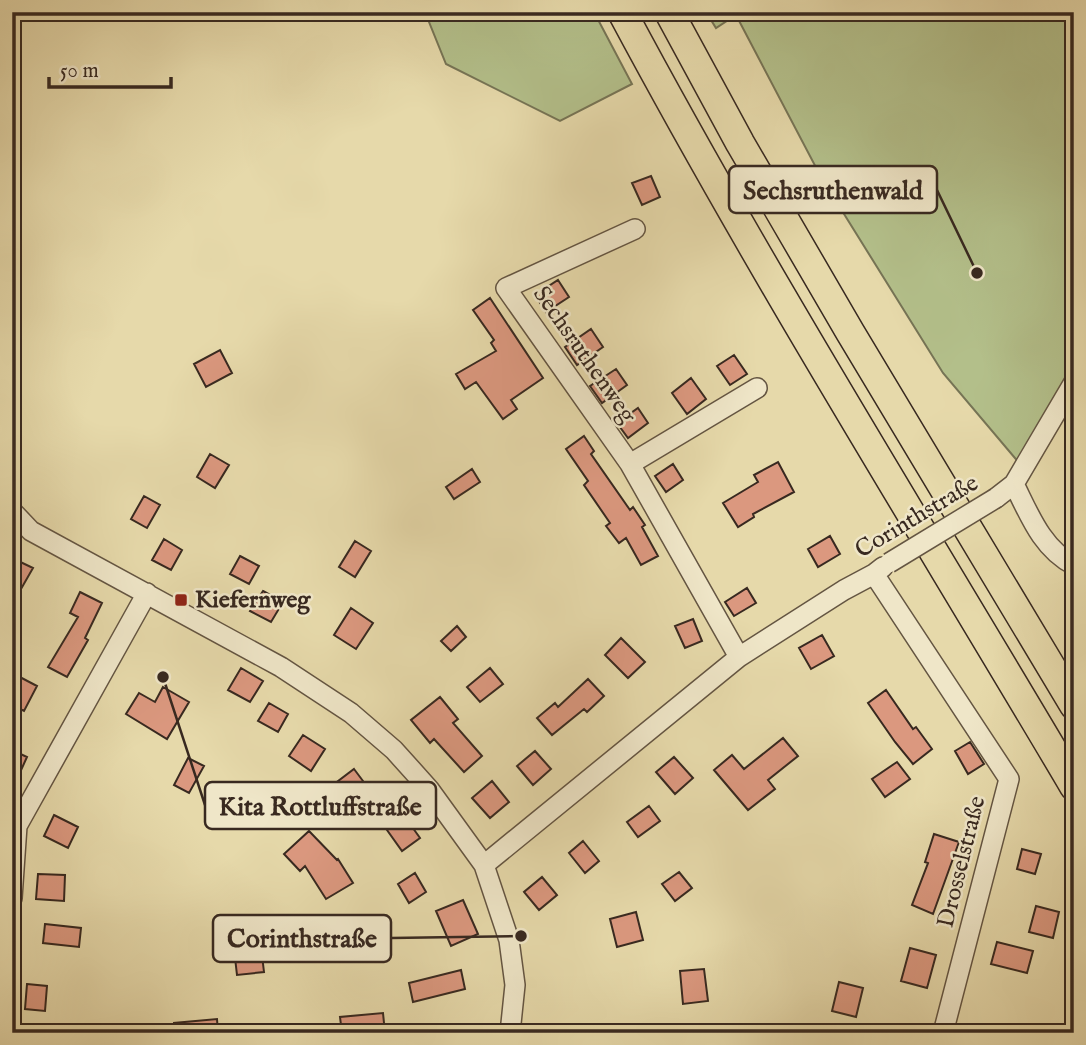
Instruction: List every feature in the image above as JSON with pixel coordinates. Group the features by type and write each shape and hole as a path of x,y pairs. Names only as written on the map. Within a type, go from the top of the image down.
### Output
{"highway":[{"path":"622,12 693,143 1074,786"},
{"path":"669,12 740,143 1074,705"}],"street":[{"name":"Sechsruthenweg","path":"635,229 506,288 630,464 739,657"},
{"name":"Corinthstraße","path":"484,865 739,657 996,498 1014,484 1074,382"},
{"name":"Sechsruthenweg","path":"630,464 757,388"},
{"path":"1014,484 1036,528 1050,548 1074,565"},
{"path":"12,510 31,531 281,667 351,713 394,750 429,789 484,865 509,940 515,985 510,1033"},
{"name":"Drosselstraße","path":"881,568 1009,779 943,1033"},
{"path":"12,898 15,826 147,593"}],"green space":[{"path":"425,12 594,12 632,84 560,121 446,64"},
{"path":"706,12 1074,12 1074,369 1020,464 943,373 821,177 736,15 716,28"}],"building":[{"path":"651,176 660,197 642,205 632,183"},
{"path":"558,280 569,297 546,312 535,295"},
{"path":"490,298 543,378 511,400 517,409 503,419 476,382 465,389 456,374 496,351 491,343 494,340 473,310"},
{"path":"591,329 603,347 577,365 565,347"},
{"path":"220,350 232,373 206,387 194,364"},
{"path":"734,355 747,374 730,385 717,366"},
{"path":"616,369 627,385 602,403 590,386"},
{"path":"691,378 706,399 687,414 672,393"},
{"path":"638,408 648,423 628,438 617,423"},
{"path":"584,436 594,451 591,454 630,510 633,507 645,525 642,527 658,556 641,565 626,538 619,543 606,526 610,523 584,485 588,481 566,449"},
{"path":"210,454 229,465 215,488 197,477"},
{"path":"778,462 794,492 753,514 754,517 738,527 723,503 758,482 754,475"},
{"path":"673,464 683,480 666,492 655,476"},
{"path":"472,469 480,482 454,499 446,487"},
{"path":"144,496 160,505 147,528 131,519"},
{"path":"830,536 840,554 818,567 808,549"},
{"path":"164,539 182,550 171,570 152,560"},
{"path":"355,541 371,551 355,577 339,567"},
{"path":"240,556 259,566 249,584 230,574"},
{"path":"12,558 33,568 21,589 12,585"},
{"path":"747,588 756,603 734,616 725,602"},
{"path":"263,591 283,602 271,622 250,611"},
{"path":"80,592 102,603 85,638 88,640 67,677 48,667 78,617 70,613"},
{"path":"351,608 373,623 356,649 334,635"},
{"path":"693,619 702,641 685,648 675,626"},
{"path":"457,626 466,637 451,651 441,641"},
{"path":"822,635 834,656 811,669 799,648"},
{"path":"621,638 645,662 628,678 605,655"},
{"path":"241,668 263,681 250,702 228,690"},
{"path":"490,668 503,684 480,702 467,687"},
{"path":"16,675 37,686 24,711 12,705 12,683"},
{"path":"588,679 604,696 587,712 584,709 552,735 537,718 555,703 558,707"},
{"path":"163,687 189,702 167,739 126,714 139,693 155,702"},
{"path":"886,690 913,729 916,727 932,749 913,764 868,703"},
{"path":"440,697 458,719 453,723 482,756 464,772 434,739 430,743 411,720"},
{"path":"269,703 288,714 278,732 258,721"},
{"path":"303,735 325,749 311,771 289,756"},
{"path":"783,738 798,756 768,780 775,789 748,810 714,770 732,755 744,769"},
{"path":"970,742 984,764 968,774 955,751"},
{"path":"12,750 27,757 12,790"},
{"path":"535,751 551,769 533,785 517,766"},
{"path":"674,757 693,778 675,794 656,772"},
{"path":"188,758 204,766 189,793 174,785"},
{"path":"897,762 910,779 885,797 872,779"},
{"path":"354,769 372,793 343,815 325,791"},
{"path":"492,781 509,802 490,818 472,798"},
{"path":"649,806 660,821 638,837 627,822"},
{"path":"54,815 78,827 68,848 44,836"},
{"path":"405,817 420,838 402,851 387,830"},
{"path":"309,831 338,859 353,883 326,899 305,866 300,871 284,854"},
{"path":"934,834 959,842 933,914 912,905 928,863 925,862"},
{"path":"583,841 599,861 585,873 569,853"},
{"path":"1022,849 1041,854 1035,874 1017,869"},
{"path":"679,872 692,888 675,901 662,884"},
{"path":"415,873 426,892 409,903 398,884"},
{"path":"38,874 65,875 64,901 36,899"},
{"path":"542,877 557,895 539,910 524,892"},
{"path":"463,900 478,934 451,946 436,911"},
{"path":"1036,906 1059,912 1053,938 1029,932"},
{"path":"636,912 643,940 617,947 610,919"},
{"path":"45,924 81,928 79,947 43,943"},
{"path":"997,942 1033,951 1027,973 991,964"},
{"path":"261,947 264,972 237,975 234,949"},
{"path":"910,948 936,955 927,988 901,981"},
{"path":"704,969 708,1001 683,1004 680,971"},
{"path":"461,970 465,989 413,1002 409,983"},
{"path":"839,982 863,988 856,1017 832,1011"},
{"path":"27,984 47,986 45,1011 25,1009"},
{"path":"383,1013 385,1033 342,1033 340,1017"},
{"path":"217,1019 218,1033 174,1033 174,1023"}],"place":[{"name":"Sechsruthenwald","path":"977,273"},
{"name":"Kiefernweg","path":"181,600"},
{"name":"Kita Rottluffstraße","path":"163,677"},
{"name":"Corinthstraße","path":"521,936"}]}
